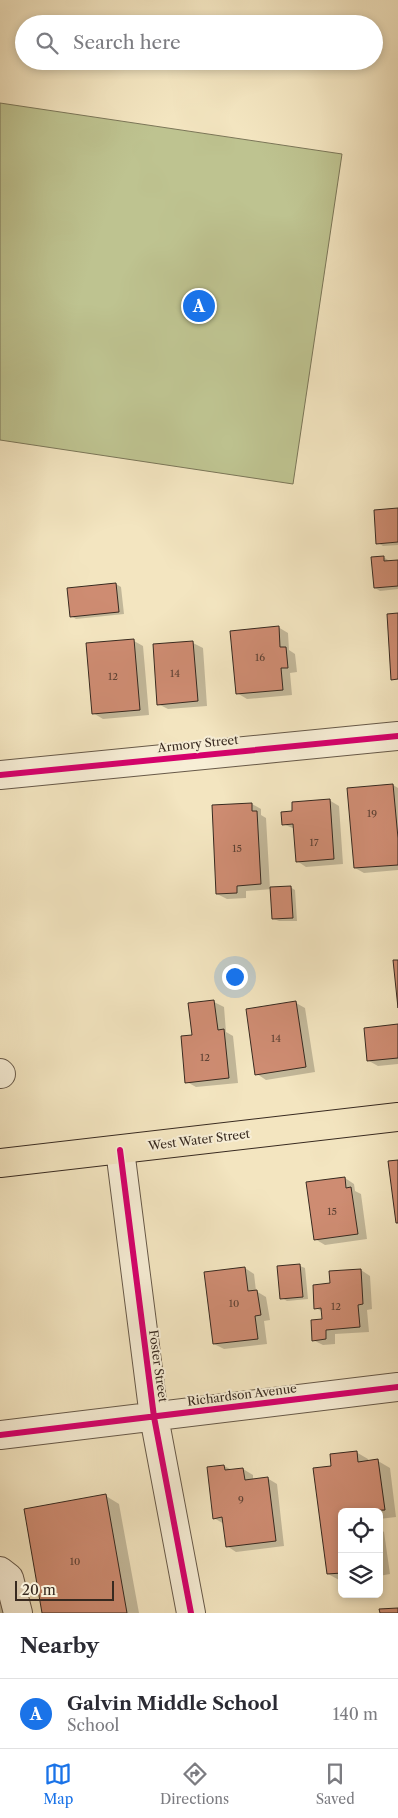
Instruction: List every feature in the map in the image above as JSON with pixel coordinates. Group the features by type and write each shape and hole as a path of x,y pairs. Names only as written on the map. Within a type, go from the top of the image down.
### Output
{"main road":[{"name":"West Water Street","path":"0,1163 398,1116"}],"street":[{"name":"Armory Street","path":"0,775 398,736"},
{"name":"Foster Street","path":"120,1150 154,1417 190,1613"},
{"name":"Richardson Avenue","path":"0,1435 398,1387"},
{"path":"0,1571 9,1578 18,1613"}],"green space":[{"path":"0,103 342,154 293,484 0,440"}],"building":[{"path":"398,508 398,542 376,544 374,510"},
{"path":"384,556 384,561 398,560 398,586 374,588 371,557"},
{"path":"116,583 119,612 70,617 67,588"},
{"path":"398,613 398,679 391,680 387,614"},
{"path":"279,626 280,647 286,647 288,668 281,668 283,690 236,694 230,631"},
{"path":"134,639 140,710 92,714 86,643"},
{"path":"193,641 198,701 157,705 153,644"},
{"path":"393,784 398,838 398,865 354,868 347,788"},
{"path":"330,799 334,859 296,862 293,824 282,825 281,812 292,811 292,802"},
{"path":"252,803 252,811 257,811 261,884 237,886 237,893 216,894 212,805"},
{"path":"291,886 293,918 272,919 270,887"},
{"path":"393,960 398,960 398,1008"},
{"path":"214,1000 218,1030 224,1029 229,1078 185,1083 181,1036 192,1035 188,1003"},
{"path":"296,1001 306,1067 255,1075 246,1009"},
{"path":"398,1024 398,1058 367,1061 364,1028"},
{"path":"398,1160 398,1223 396,1223 388,1161"},
{"path":"345,1177 346,1188 351,1187 358,1234 314,1240 306,1182"},
{"path":"300,1264 303,1297 280,1299 277,1266"},
{"path":"245,1267 248,1291 257,1290 261,1315 255,1316 258,1339 213,1344 204,1272"},
{"path":"361,1269 363,1304 358,1305 360,1327 326,1330 326,1339 312,1341 311,1320 322,1319 321,1308 314,1309 313,1285 330,1283 329,1271"},
{"path":"357,1451 358,1462 378,1459 385,1510 383,1508 338,1508 338,1573 327,1574 313,1468 331,1466 330,1454"},
{"path":"224,1465 225,1470 243,1468 245,1480 268,1477 276,1541 226,1547 222,1517 213,1519 207,1467"},
{"path":"106,1494 127,1613 42,1613 24,1509"},
{"path":"398,1608 398,1613 380,1613 379,1609"}],"cycle path":[{"path":"0,775 398,736"},
{"path":"120,1150 154,1417 191,1613"},
{"path":"0,1435 398,1387"}],"place":[{"name":"Galvin Middle School","path":"199,306"}]}
